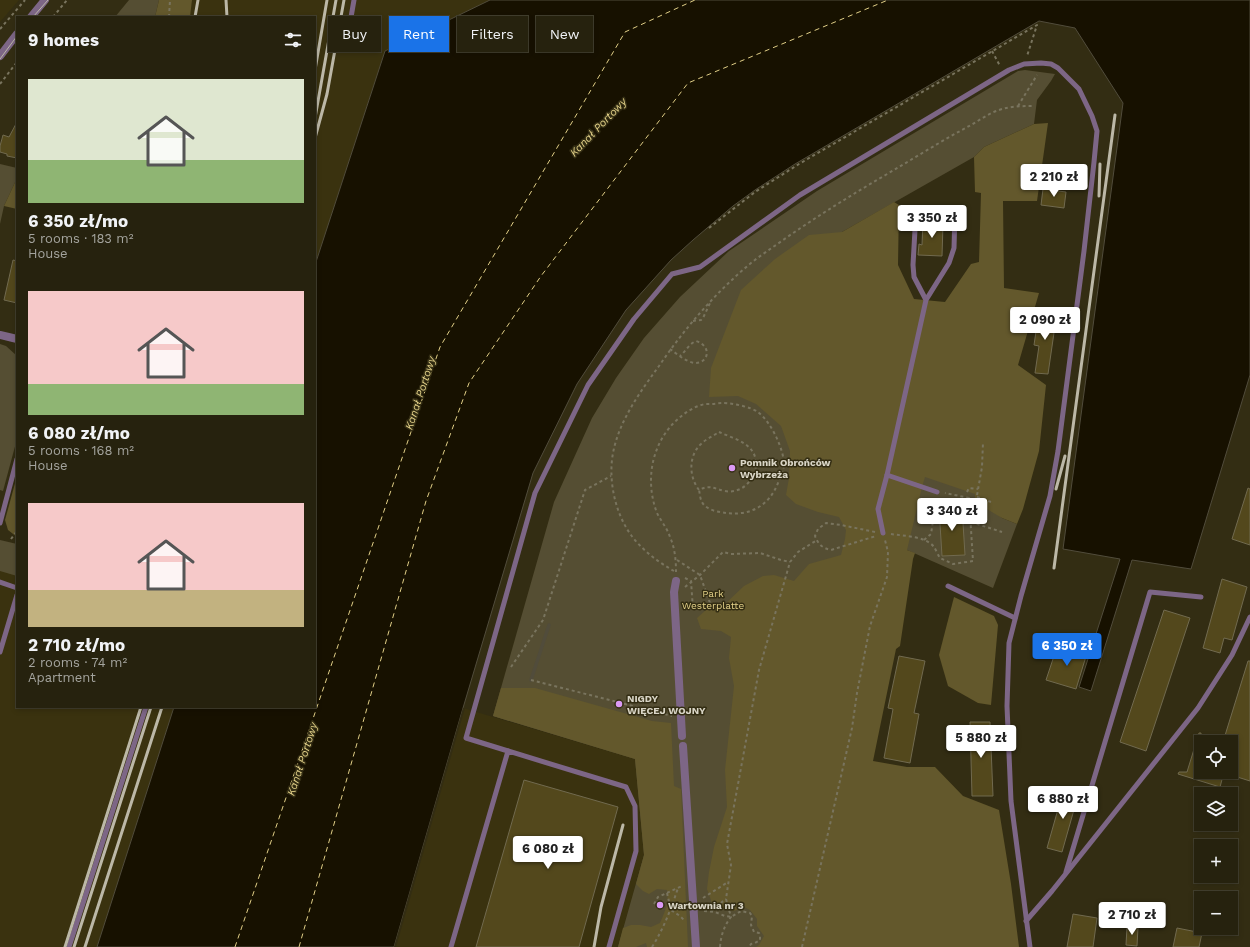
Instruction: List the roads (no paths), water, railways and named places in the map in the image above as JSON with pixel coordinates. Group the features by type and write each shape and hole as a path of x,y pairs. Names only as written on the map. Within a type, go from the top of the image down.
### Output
{"street":[{"path":"32,16 45,0"},
{"path":"0,56 16,35"},
{"path":"0,335 16,339"},
{"path":"676,581 674,592 682,736"},
{"path":"683,746 693,882 696,947"}],"lane":[{"path":"351,16 354,0"},
{"path":"608,947 636,852 635,806 626,787 466,738 535,493 588,385 634,319 672,274 700,267 800,195 1004,74 1024,64 1041,63 1051,64 1058,68 1079,89 1092,116 1097,131 1086,236 1058,451 1050,496 1009,643 1006,706 1011,801 1030,947"},
{"path":"883,533 878,508 887,475 926,300 949,263 954,248 955,213 916,212 912,265 914,277 926,300"},
{"path":"0,523 16,463"},
{"path":"887,475 937,492"},
{"path":"0,582 16,588"},
{"path":"948,586 1015,618"},
{"path":"1065,875 1150,592 1200,597"},
{"path":"0,652 16,598"},
{"path":"1026,922 1198,708 1232,655 1250,617"},
{"path":"69,947 146,708"},
{"path":"452,947 508,751"}],"water":[{"name":"Kanał Portowy","path":"490,0 1250,0 1250,375 1191,569 1132,560 1091,691 1079,687 1120,559 1063,549 1123,103 1075,28 1039,21 795,164 755,190 733,206 671,260 626,310 577,384 533,473 394,947 97,947 174,708 316,708 316,262 385,51 389,49 389,52 449,52 449,20 457,16 457,52 528,52 528,16 457,16"}],"waterway":[{"path":"531,680 549,625"}],"tram line":[{"path":"34,16 48,0"},
{"path":"0,59 16,37"}],"railway":[{"path":"195,16 198,0"},
{"path":"226,0 227,16"},
{"path":"316,64 327,0"},
{"path":"316,112 336,0"},
{"path":"316,134 327,94 344,0"},
{"path":"1054,568 1115,115"},
{"path":"1099,196 1100,164"},
{"path":"1056,489 1065,456"},
{"path":"65,947 141,708"},
{"path":"74,947 151,708"},
{"path":"85,947 162,708"},
{"path":"594,947 601,907 623,825"}],"place":[{"name":"Pomnik Obrońców Wybrzeża","path":"732,468"},
{"name":"NIGDY WIĘCEJ WOJNY","path":"619,704"},
{"name":"Wartownia nr 3","path":"660,905"}],"park label":[{"name":"Park Westerplatte","path":"713,598"}]}
